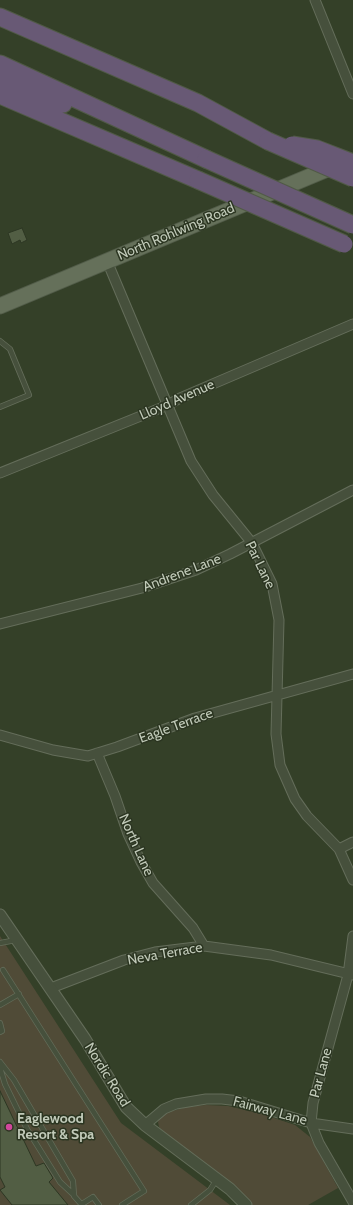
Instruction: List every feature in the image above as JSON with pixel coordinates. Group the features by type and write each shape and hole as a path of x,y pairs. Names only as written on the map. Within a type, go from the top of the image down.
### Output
{"highway":[{"path":"0,17 198,104 264,139 353,178"},
{"path":"0,64 126,120 206,159 353,225"},
{"path":"0,79 84,113 126,120"},
{"path":"0,95 348,246"},
{"path":"0,103 67,124"},
{"path":"264,139 317,149 353,163"}],"main road":[{"name":"North Rohlwing Road","path":"0,306 353,158"}],"street":[{"path":"315,0 353,94"},
{"name":"Par Lane","path":"107,261 199,477 252,543 272,584 276,602 279,634 277,748 287,784 295,800 307,816 339,849 353,880"},
{"name":"Lloyd Avenue","path":"0,473 168,405 180,398 353,324"},
{"name":"Andrene Lane","path":"0,624 142,588 196,570 252,543 353,490"},
{"name":"Eagle Terrace","path":"0,735 53,750 88,756 195,718 353,674"},
{"name":"North Lane","path":"97,753 115,796 128,834 141,862 153,883 193,928 204,946"},
{"path":"339,849 353,842"},
{"name":"Nordic Road","path":"0,915 51,988 97,1058 122,1101 145,1125 216,1179 246,1205"},
{"name":"Par Lane","path":"353,936 350,975 313,1103 311,1123 319,1143 353,1202"},
{"name":"Neva Terrace","path":"51,988 124,960 155,952 204,946 271,955 350,975"},
{"name":"Fairway Lane","path":"145,1125 156,1115 170,1107 206,1099 239,1101 311,1123 353,1129"}],"lane":[{"path":"0,342 10,348 29,395 0,407"},
{"path":"0,943 17,940"},
{"path":"3,970 144,1191 122,1205"},
{"path":"0,1005 18,994"},
{"path":"0,1023 2,1031 0,1032"},
{"path":"0,1062 14,1080 73,1180 74,1196"},
{"path":"0,1068 5,1084 27,1129 60,1182 82,1205 93,1197 99,1205"},
{"path":"191,1205 210,1190 216,1179"}],"shaded area":[{"path":"0,936 121,1123 230,1205 0,1205"},
{"path":"206,1105 228,1106 262,1114 295,1125 310,1137 338,1188 308,1205 252,1205 162,1133 159,1127 158,1122 160,1117 165,1113 187,1107"}],"building":[{"path":"22,228 27,240 21,243 20,240 12,244 8,233"},
{"name":"Eaglewood Resort & Spa","path":"0,1091 36,1166 44,1163 53,1178 49,1182 68,1205 12,1205 0,1190 5,1187 0,1177"}],"place":[{"name":"Eaglewood Resort & Spa","path":"9,1127"}]}
